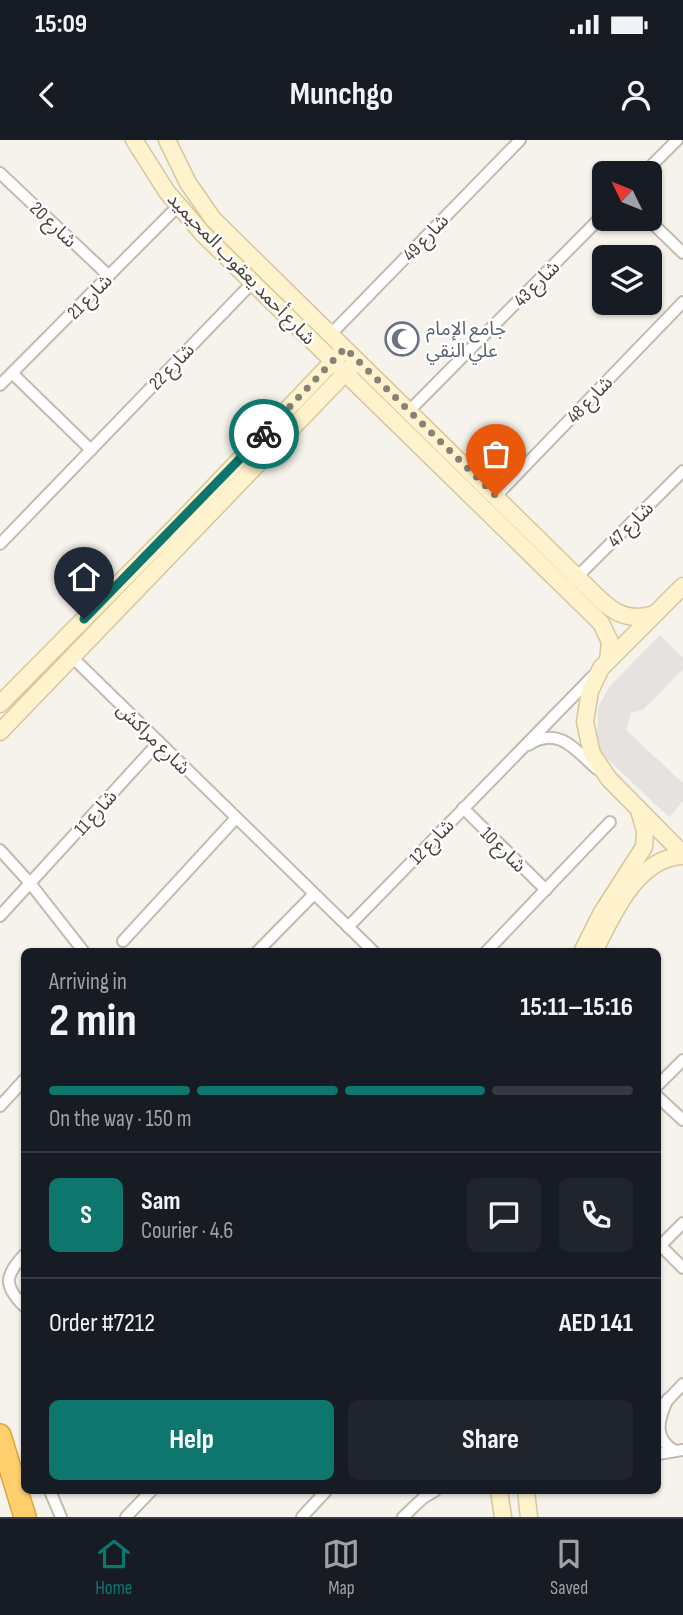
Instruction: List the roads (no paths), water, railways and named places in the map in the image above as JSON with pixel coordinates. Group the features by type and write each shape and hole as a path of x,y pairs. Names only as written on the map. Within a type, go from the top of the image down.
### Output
{"highway":[{"path":"0,1436 15,1477 25,1517"}],"street":[{"path":"136,144 147,154 155,153 162,148 166,140"},
{"name":"شارع أحمد يعقوب المحيميد","path":"166,140 188,183 214,219 578,577 621,615 635,619 655,614"},
{"name":"شارع 49","path":"331,334 520,140"},
{"path":"656,161 676,140"},
{"name":"شارع أحمد يعقوب المحيميد","path":"136,144 154,175 178,206 252,283 601,623 610,642 605,664"},
{"name":"شارع 20","path":"0,173 109,276"},
{"name":"شارع 21","path":"0,385 178,206"},
{"name":"شارع 43","path":"409,411 592,226"},
{"path":"660,231 683,253"},
{"name":"شارع 22","path":"0,544 252,283"},
{"name":"شارع 48","path":"496,496 683,302"},
{"path":"0,704 182,520 345,348"},
{"path":"1,725 72,658 358,361"},
{"path":"12,373 91,450"},
{"name":"شارع 47","path":"578,577 683,471"},
{"path":"683,586 605,664 590,691 585,722 592,754 609,779 683,855"},
{"name":"شارع مراكش","path":"72,658 370,948"},
{"name":"شارع 12","path":"348,928 514,754 605,664"},
{"name":"شارع 12","path":"514,754 539,739 557,738 609,779"},
{"name":"شارع 11","path":"0,916 159,742"},
{"path":"584,948 601,914 644,847 645,831 638,807"},
{"name":"شارع 10","path":"463,808 546,890"},
{"path":"124,941 236,818"},
{"path":"490,948 610,822"},
{"path":"0,850 30,883 81,948"},
{"path":"596,948 623,901 642,875 659,861 683,855"},
{"path":"261,948 314,894"},
{"path":"661,1082 683,1060"},
{"path":"2,1102 21,1083"},
{"path":"661,1100 683,1121"},
{"path":"661,1244 683,1223"},
{"path":"661,1248 683,1268"},
{"path":"21,1258 12,1269 9,1283 12,1293 21,1303"},
{"path":"661,1407 683,1384"},
{"path":"661,1417 668,1399"},
{"path":"661,1436 663,1442 679,1451"},
{"path":"661,1454 679,1451"},
{"path":"51,1494 61,1517"},
{"path":"126,1517 148,1494"},
{"path":"302,1517 323,1494"},
{"path":"403,1517 429,1494"},
{"path":"499,1494 503,1517"},
{"path":"526,1494 529,1517"}],"place":[{"name":"جامع الإمام علي النقي","path":"402,339"}]}
